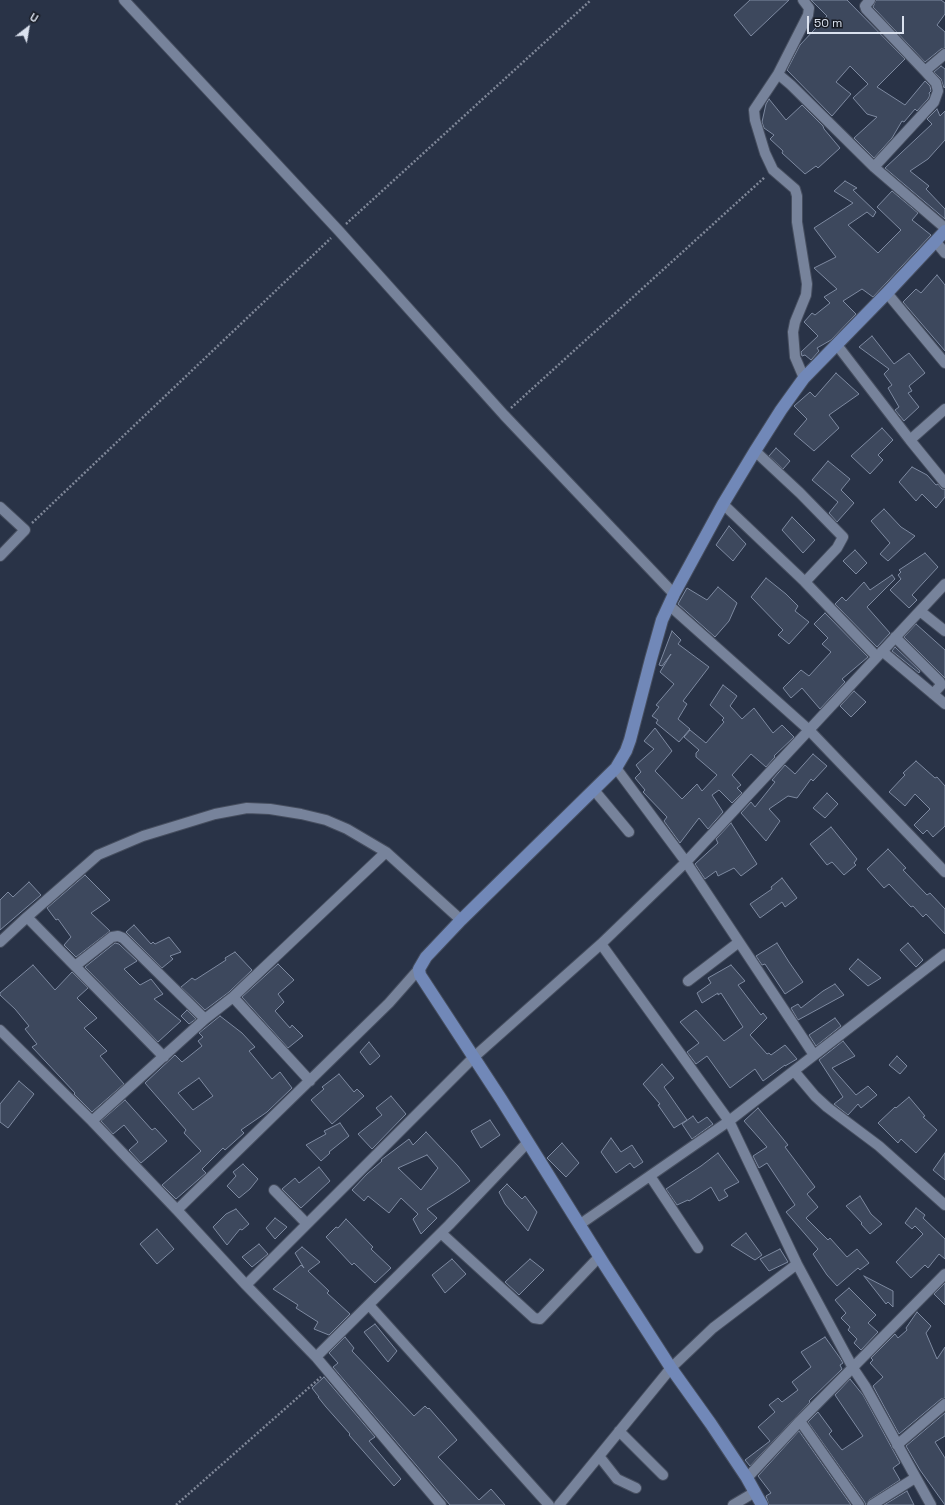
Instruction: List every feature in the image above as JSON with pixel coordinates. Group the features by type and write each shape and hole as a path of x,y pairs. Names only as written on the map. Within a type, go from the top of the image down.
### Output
{"street":[{"path":"124,0 339,231 504,415 674,594"},
{"path":"803,0 809,8 808,15 778,74 754,110 755,120 763,147 773,170 795,189 797,196 796,222 807,284 806,295 795,322 794,332 795,357 804,378"},
{"path":"870,0 865,6 866,9 925,71 938,87 934,102 874,167"},
{"path":"925,71 945,54"},
{"path":"177,1210 389,1003 418,969 426,957 461,920 616,768 626,751 630,740 656,639 669,605 723,504 755,451 781,410 804,378 936,242 945,229 874,167 778,74"},
{"path":"936,242 945,253"},
{"path":"887,293 945,363"},
{"path":"837,345 945,483"},
{"path":"910,440 945,409"},
{"path":"755,451 800,493 843,537 837,548 805,582"},
{"path":"723,504 879,654 945,704"},
{"path":"0,507 25,530 0,556"},
{"path":"246,1285 474,1057 601,944 686,862 945,584"},
{"path":"669,605 809,730 945,872"},
{"path":"920,611 945,631"},
{"path":"895,637 940,682 941,685 933,694"},
{"path":"616,768 686,862 814,1055"},
{"path":"594,790 629,832"},
{"path":"0,942 98,855 143,836 215,814 247,808 270,809 326,820 347,829 386,852 461,920"},
{"path":"92,1121 205,1019 233,998 386,852"},
{"path":"27,917 164,1057"},
{"path":"75,966 112,937 118,936 123,938 205,1019"},
{"path":"688,981 739,942"},
{"path":"601,944 729,1121 797,1264 853,1368 865,1386 931,1505"},
{"path":"579,1225 729,1121 945,954"},
{"path":"418,969 420,975 474,1057 579,1225 671,1368 747,1478 762,1505"},
{"path":"233,998 310,1081"},
{"path":"0,1030 92,1121 246,1285 316,1357 441,1505"},
{"path":"794,1071 815,1096 827,1107 879,1146 945,1205"},
{"path":"316,1357 441,1233 527,1143"},
{"path":"650,1176 698,1248"},
{"path":"274,1190 307,1224"},
{"path":"441,1233 534,1318 540,1319 600,1257"},
{"path":"559,1505 671,1368 712,1328 797,1264"},
{"path":"747,1478 800,1421 945,1274"},
{"path":"369,1305 549,1505"},
{"path":"897,1445 945,1404"},
{"path":"800,1421 860,1505"},
{"path":"619,1431 663,1475"},
{"path":"599,1456 617,1478 636,1488"},
{"path":"872,1505 916,1478"},
{"path":"733,1505 755,1492"}],"path":[{"path":"25,530 339,231 591,0"},
{"path":"504,415 773,170"},
{"path":"176,1505 327,1371"}],"building":[{"path":"750,0 789,0 751,36 734,15"},
{"path":"811,0 847,0 905,59 877,87 905,105 925,81 930,86 931,91 928,99 917,111 915,109 904,122 902,121 892,138 874,158 854,138 877,117 867,114 853,98 868,84 850,66 836,82 851,94 832,116 787,70 800,45 827,16"},
{"path":"876,0 941,0 945,3 945,14 937,25 945,32 945,48 941,49 925,62 873,7"},
{"path":"941,66 945,69 944,88 941,79 934,72"},
{"path":"769,99 786,120 802,105 823,126 840,148 818,168 816,166 805,174 782,153 783,151 770,139 774,135 764,128 762,122 766,104"},
{"path":"937,109 940,116 945,111 945,140 928,159 910,171 929,186 926,189 945,209 945,219 885,168 932,124 927,119"},
{"path":"845,181 857,188 853,190 876,212 873,217 867,212 848,225 878,253 901,230 877,207 892,191 918,213 912,220 931,235 873,297 862,289 843,301 856,314 831,340 817,348 819,351 811,360 805,355 802,356 801,352 818,336 804,322 812,313 815,315 830,303 824,297 837,289 814,268 836,257 814,228 853,203 834,191"},
{"path":"937,275 945,285 945,351 903,302 916,289 921,293"},
{"path":"872,336 894,364 909,353 925,373 909,386 912,391 908,393 919,407 904,421 895,410 899,407 888,388 892,385 884,374 889,369 859,347"},
{"path":"836,373 859,394 829,415 839,428 814,451 794,434 807,419 794,406 810,392 815,397"},
{"path":"882,428 893,440 878,455 883,460 870,474 851,456"},
{"path":"776,448 790,461 783,469 769,456"},
{"path":"828,461 850,479 841,490 854,503 837,522 829,513 838,502 812,480"},
{"path":"912,467 927,475 942,489 945,489 945,497 936,508 922,494 916,501 899,482"},
{"path":"884,509 901,527 915,536 888,561 880,554 890,543 871,521"},
{"path":"792,517 815,540 803,553 782,530"},
{"path":"729,526 746,544 733,561 716,545"},
{"path":"855,550 867,563 856,574 843,561"},
{"path":"925,553 938,567 912,595 917,600 909,608 890,590 901,579 898,575 901,572 899,570"},
{"path":"892,575 895,579 867,607 890,633 877,647 835,604 842,597 846,601 864,582 870,590"},
{"path":"766,578 798,606 795,611 809,622 789,644 778,635 783,630 751,597"},
{"path":"718,587 737,603 729,621 715,637 678,604 687,588 707,600"},
{"path":"825,613 868,657 842,679 845,682 820,709 802,688 791,698 783,688 801,670 809,676 831,652 822,644 828,638 814,624"},
{"path":"916,624 945,650 945,678 904,637"},
{"path":"672,631 681,640 678,644 709,667 683,701 687,704 678,719 690,729 679,742 656,723 658,720 652,716 659,707 656,705 674,684 660,672 671,654 662,666 659,665"},
{"path":"895,647 920,671 919,673 892,651"},
{"path":"723,685 737,696 730,706 742,719 754,708 773,733 782,725 794,737 774,756 775,757 766,767 751,754 732,775 741,785 737,788 742,793 732,803 719,790 712,795 723,812 708,829 699,818 680,843 664,821 667,817 643,792 645,790 635,778 641,772 636,765 654,749 644,741 655,728 672,751 655,771 682,799 697,784 702,791 717,775 696,757 696,753 699,750 684,737 690,730 706,743 724,722 722,720 724,718 710,705"},
{"path":"854,691 866,702 851,717 840,706"},
{"path":"813,754 827,766 813,781 811,779 797,798 788,796 769,809 780,821 766,841 741,813 751,802 755,807 775,782 772,780 785,765 795,774"},
{"path":"916,761 935,778 937,777 945,786 945,826 933,837 927,830 923,834 914,825 930,809 915,794 905,806 889,792 905,775 903,773"},
{"path":"827,793 838,804 825,818 813,808"},
{"path":"731,823 757,864 741,876 734,868 718,876 716,871 705,879 695,864 718,843 716,839"},
{"path":"831,827 857,859 854,863 856,865 844,875 832,862 827,865 810,844"},
{"path":"888,849 906,868 903,870 927,895 930,893 945,909 945,934 926,914 923,917 913,906 911,907 889,884 884,888 867,869"},
{"path":"85,875 110,900 91,913 110,931 76,957 64,945 71,937 58,919 56,920 47,908"},
{"path":"782,878 797,898 785,907 782,902 760,918 750,904 772,889 771,887"},
{"path":"29,882 41,895 0,930 0,900 8,892 13,897"},
{"path":"134,925 151,944 153,942 155,944 169,937 181,952 170,956 173,959 162,968 126,932"},
{"path":"115,943 119,944 137,961 124,969 140,985 151,979 163,994 154,999 181,1021 158,1042 85,967"},
{"path":"777,943 803,982 785,994 765,964 762,965 756,956"},
{"path":"908,943 923,960 916,967 900,950"},
{"path":"235,952 252,970 229,992 205,1010 181,987 192,978 195,980 226,960 225,958"},
{"path":"858,959 881,978 868,986 849,969"},
{"path":"278,964 294,980 278,994 284,1002 275,1011 290,1028 292,1025 303,1036 288,1048 242,997"},
{"path":"33,965 55,990 72,972 88,988 77,998 97,1018 84,1028 107,1051 100,1056 124,1084 92,1112 32,1047 37,1044 25,1029 29,1026 15,1009 0,995 0,993"},
{"path":"731,965 745,981 738,985 761,1015 763,1013 767,1018 750,1035 767,1054 769,1053 771,1055 785,1045 797,1059 785,1065 763,1081 755,1069 730,1088 707,1056 696,1064 687,1052 699,1043 680,1022 696,1010 724,1041 743,1027 721,993 718,995 718,993 702,1003 697,993 711,983 708,978"},
{"path":"835,984 844,995 798,1020 791,1008 798,1004 801,1008 823,991"},
{"path":"187,1010 196,1019 189,1024 181,1016"},
{"path":"220,1016 242,1033 255,1047 249,1051 272,1079 280,1072 292,1088 267,1112 241,1130 244,1133 225,1150 223,1148 202,1169 206,1173 176,1199 162,1185 201,1151 184,1133 186,1130 145,1083 175,1055 182,1062 202,1046 198,1041 203,1037 199,1033","holes":["199,1078 213,1096 193,1110 178,1093"]},
{"path":"835,1018 841,1026 816,1046 809,1035"},
{"path":"843,1041 855,1056 832,1068 856,1095 868,1086 877,1095 861,1108 858,1104 848,1115 834,1104 843,1097 819,1060"},
{"path":"369,1042 380,1056 370,1065 360,1052"},
{"path":"897,1056 907,1066 900,1074 889,1065"},
{"path":"662,1064 674,1078 664,1087 687,1120 674,1128 658,1105 660,1104 643,1084"},
{"path":"339,1074 354,1092 357,1089 364,1096 332,1124 311,1100 324,1089 322,1087"},
{"path":"19,1081 34,1094 8,1128 0,1122 0,1104"},
{"path":"391,1096 406,1114 372,1149 358,1134 382,1115 376,1108"},
{"path":"909,1097 925,1116 923,1117 937,1130 916,1153 901,1139 898,1143 878,1123 895,1107 896,1108"},
{"path":"125,1100 152,1130 155,1128 167,1141 141,1163 129,1150 138,1142 124,1125 113,1134 101,1121"},
{"path":"758,1108 788,1145 785,1147 815,1187 807,1194 818,1207 806,1218 828,1240 830,1238 847,1257 857,1249 869,1263 860,1270 858,1268 837,1286 827,1275 813,1254 818,1249 786,1212 795,1205 767,1163 759,1168 753,1156 767,1147 744,1121"},
{"path":"693,1116 698,1123 707,1117 713,1124 692,1139 682,1124"},
{"path":"490,1120 500,1135 481,1148 471,1131"},
{"path":"340,1123 349,1136 329,1152 330,1153 321,1161 306,1145 326,1134 324,1131"},
{"path":"426,1132 470,1181 427,1209 437,1218 421,1234 413,1219 418,1214 401,1198 389,1213 368,1196 364,1201 352,1190 382,1161 381,1160 409,1139 413,1145","holes":["427,1155 438,1168 421,1190 398,1168"]},
{"path":"611,1138 621,1152 632,1145 643,1162 634,1168 630,1163 616,1173 601,1152"},
{"path":"562,1143 579,1163 566,1177 547,1158"},
{"path":"718,1153 739,1182 724,1190 728,1196 719,1201 711,1187 689,1201 688,1200 677,1205 666,1189"},
{"path":"945,1153 945,1180 933,1170"},
{"path":"243,1164 258,1179 250,1189 239,1198 227,1186 236,1176 233,1172"},
{"path":"319,1167 330,1181 301,1208 282,1189 295,1178 299,1183"},
{"path":"507,1184 522,1199 525,1196 537,1212 528,1231 505,1204 499,1192"},
{"path":"860,1196 871,1214 882,1224 870,1234 846,1206"},
{"path":"916,1208 925,1215 923,1218 945,1239 945,1259 939,1254 928,1268 925,1265 911,1278 896,1262 923,1234 915,1226 912,1229 905,1223"},
{"path":"236,1209 249,1224 242,1230 240,1229 227,1245 213,1227 226,1214"},
{"path":"275,1218 287,1227 275,1239 266,1228"},
{"path":"346,1219 373,1247 371,1249 391,1268 375,1283 354,1263 352,1265 326,1237 336,1227 338,1228"},
{"path":"157,1229 174,1249 157,1264 140,1244"},
{"path":"746,1233 762,1255 755,1260 731,1245"},
{"path":"259,1244 268,1254 252,1267 242,1257"},
{"path":"302,1247 320,1262 308,1271 329,1291 327,1293 350,1314 329,1335 314,1329 318,1322 296,1308 298,1305 273,1289 301,1265 304,1268 295,1253"},
{"path":"780,1249 788,1262 769,1271 760,1259"},
{"path":"452,1259 466,1274 445,1293 432,1275"},
{"path":"530,1259 544,1270 519,1295 505,1282"},
{"path":"864,1276 893,1291 893,1307 888,1302 886,1304"},
{"path":"945,1283 945,1305 934,1294"},
{"path":"849,1288 876,1315 868,1323 878,1332 861,1350 854,1343 857,1339 848,1330 850,1327 841,1318 846,1313 835,1300"},
{"path":"917,1312 931,1326 926,1333 937,1359 945,1347 945,1398 941,1399 899,1434 873,1386 883,1377 870,1363 873,1360 871,1358 895,1334 898,1338 907,1330 906,1328"},
{"path":"375,1324 397,1351 388,1362 364,1332"},
{"path":"345,1337 354,1348 352,1351 414,1416 425,1406 428,1409 429,1408 457,1440 438,1457 479,1500 491,1489 505,1505 450,1505 333,1367 338,1363 329,1353"},
{"path":"825,1337 843,1363 840,1365 842,1369 809,1401 810,1402 750,1466 745,1460 770,1441 758,1427 775,1412 769,1405 778,1398 782,1402 798,1390 792,1382 811,1367 801,1352"},
{"path":"324,1377 375,1437 369,1441 401,1479 394,1486 349,1435 350,1434 326,1407 312,1388"},
{"path":"850,1379 863,1395 900,1463 893,1468 900,1480 869,1500 866,1505 808,1422 818,1412 832,1431 829,1434 842,1450 863,1436 835,1395"},
{"path":"945,1413 945,1436 935,1442 945,1458 945,1505 920,1470 906,1446"},
{"path":"799,1431 851,1505 769,1505 766,1496 771,1493 758,1476"},
{"path":"907,1491 914,1505 884,1505"}]}
